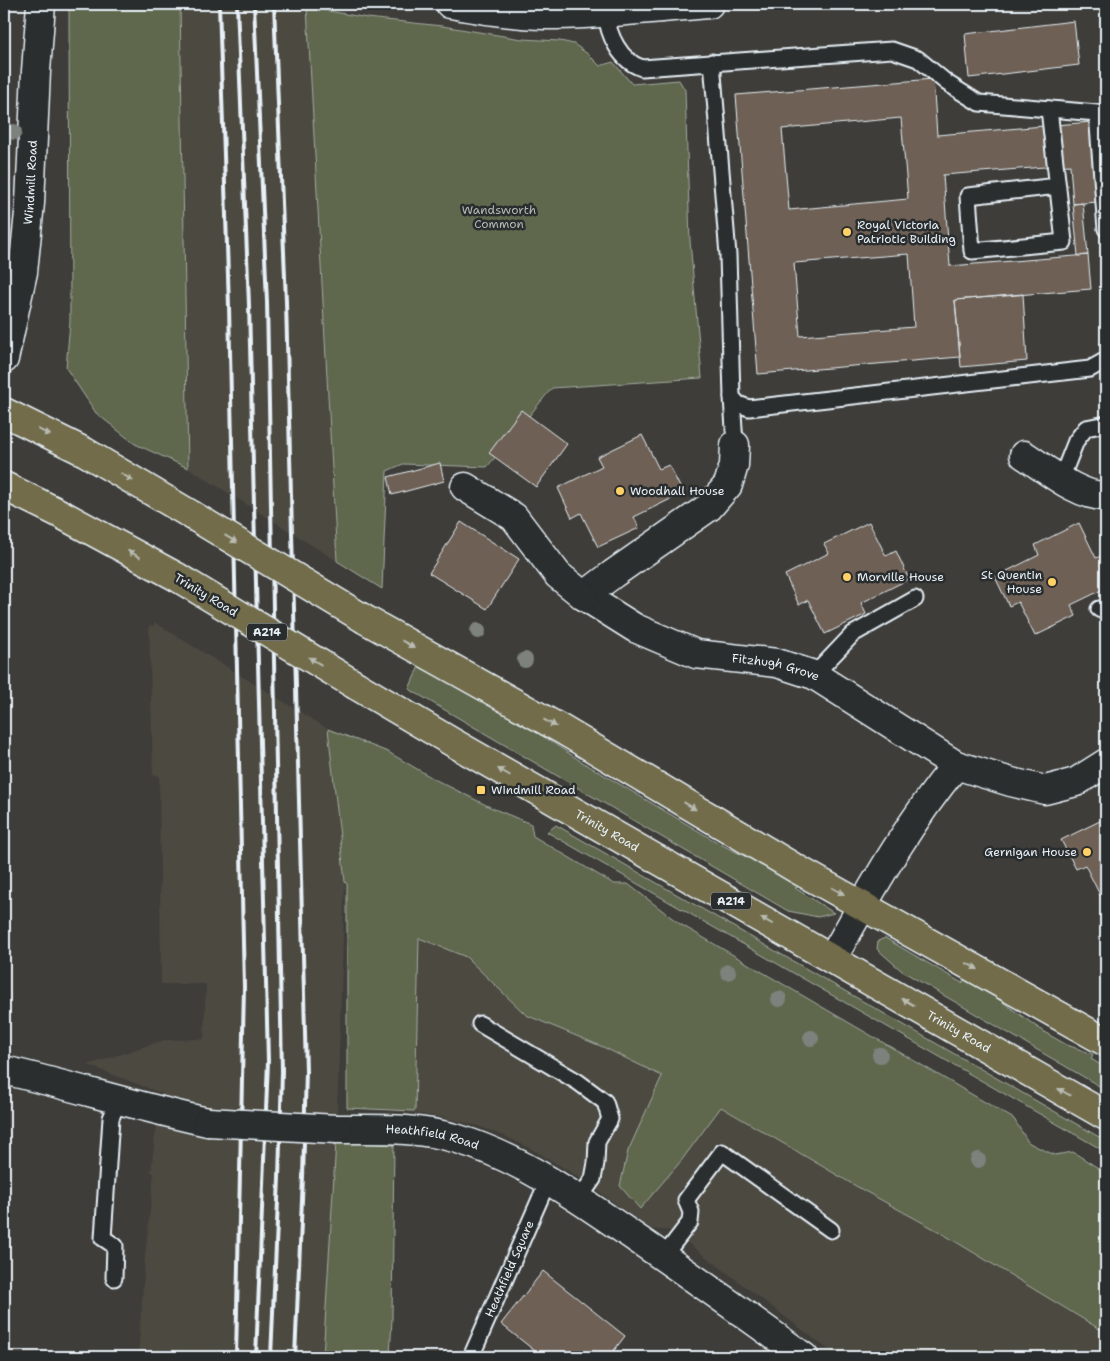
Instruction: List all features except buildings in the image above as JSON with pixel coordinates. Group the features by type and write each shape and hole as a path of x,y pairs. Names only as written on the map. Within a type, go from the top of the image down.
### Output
{"highway":[{"path":"4,412 90,455 366,620 561,730 795,868 1106,1042"},
{"name":"Trinity Road","path":"4,486 57,512 177,577 460,747 1106,1116"}],"street":[{"name":"Windmill Road","path":"4,359 23,272 30,203 41,4"},
{"path":"459,4 543,15 606,13 654,6 709,4"},
{"path":"584,596 612,574 710,507 728,485 734,465 735,445"},
{"path":"1024,455 1061,479 1097,496 1106,496"},
{"name":"Fitzhugh Grove","path":"465,487 514,517 558,575 584,596 635,628 696,654 776,663 814,676 956,765 1011,782 1044,790 1076,782 1106,763"},
{"path":"832,959 914,821 935,790 956,765"},
{"name":"Heathfield Road","path":"4,1070 208,1122 337,1129 414,1130 458,1139 508,1159 579,1199 663,1256 804,1357"}],"lane":[{"path":"606,13 607,25 612,38 626,58 642,68 892,50 918,59 947,83 979,103 1097,112 1106,229"},
{"path":"712,62 728,255 735,445"},
{"path":"1050,109 1064,242 972,251 968,196 1058,186"},
{"path":"732,397 738,404 749,408 1090,369 1106,360"},
{"path":"1061,479 1076,441 1086,428 1106,424"},
{"path":"814,676 830,656 853,634 915,599"},
{"path":"480,1024 578,1082 605,1102 610,1119 596,1142 596,1163 593,1179 579,1199"},
{"path":"114,1278 114,1246 103,1238 111,1118 119,1100"},
{"path":"663,1256 690,1222 691,1212 686,1200 722,1152 831,1230"},
{"name":"Heathfield Square","path":"472,1357 543,1192 550,1181"}],"shaded area":[{"path":"180,4 307,4 337,561 188,468"},
{"path":"154,622 328,729 345,882 336,1141 389,1357 138,1357 145,1256 154,1173 151,1172 155,1136 163,1094 88,1065 164,1040 204,1039 206,984 161,984 159,776 153,775 149,625 154,626"},
{"path":"379,906 861,1189 938,1231 1106,1333 1106,1357 838,1357 672,1231 650,1229 577,1176 535,1151 507,1137 475,1125 440,1117 377,1108"}],"green space":[{"path":"69,4 180,4 188,468 135,444 96,413 66,368 70,322"},
{"name":"Wandsworth Common","path":"307,7 367,18 442,26 522,39 560,41 574,44 600,66 613,62 632,84 679,80 685,90 690,241 702,378 552,388 487,467 403,464 387,471 382,589 337,561"},
{"path":"419,666 541,735 579,760 722,845 803,885 795,888 834,913 818,917 788,911 409,689"},
{"path":"328,729 388,752 436,780 492,808 531,824 533,836 614,884 628,884 680,924 1014,1119 1028,1142 1055,1155 1073,1152 1106,1173 1106,1333 938,1231 861,1189 721,1107 681,1161 640,1209 620,1186 628,1151 662,1076 603,1047 526,1015 466,957 419,938 415,1111 347,1108 347,884 345,882"},
{"path":"556,825 1106,1141 1106,1152 547,832"},
{"path":"885,938 962,983 968,977 1044,1032 1067,1045 1093,1054 1091,1059 1106,1068 1106,1090 902,971 877,949 878,941"},
{"path":"336,1141 394,1145 390,1357 323,1357"}],"railway":[{"path":"219,4 229,306 244,987 236,1357"},
{"path":"237,4 249,305 268,1061 256,1357"},
{"path":"254,4 267,302 282,1071 271,1357"},
{"path":"274,4 286,302 306,1071 295,1357"}],"place":[{"name":"Royal Victoria Patriotic Building","path":"847,232"},
{"name":"Woodhall House","path":"620,491"},
{"name":"Morville House","path":"847,577"},
{"name":"St Quentin House","path":"1052,582"},
{"name":"Windmill Road","path":"481,790"},
{"name":"Gernigan House","path":"1087,852"}]}
